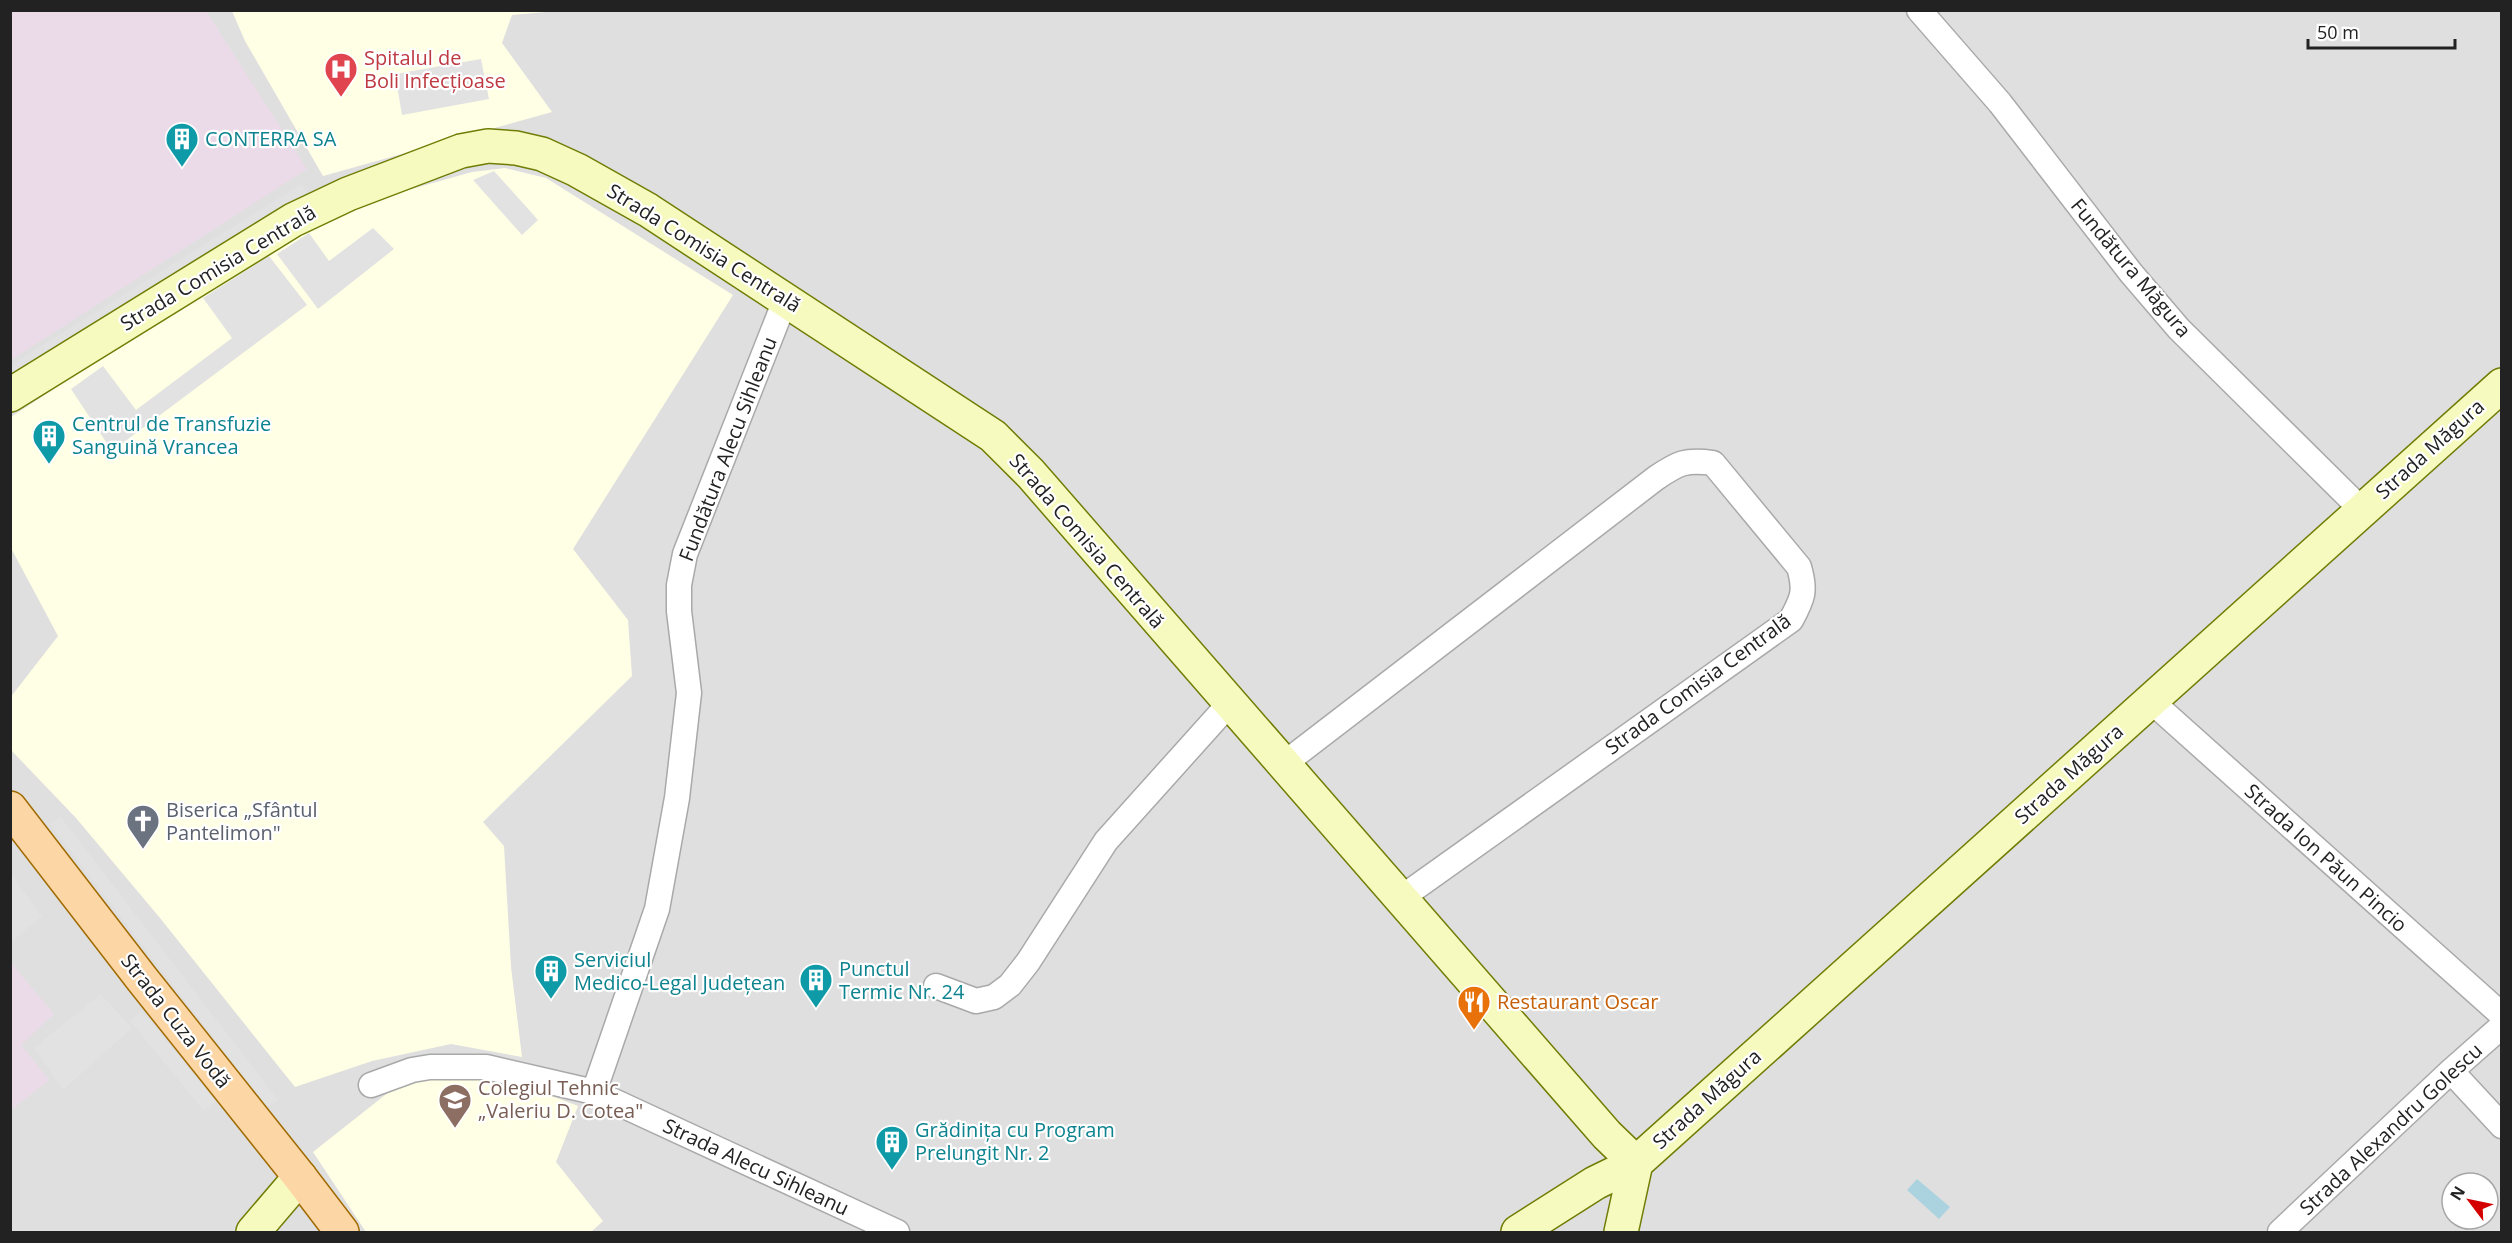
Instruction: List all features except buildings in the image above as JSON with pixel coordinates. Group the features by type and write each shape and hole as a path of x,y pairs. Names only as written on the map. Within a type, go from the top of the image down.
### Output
{"main road":[{"name":"Strada Cuza Vodă","path":"10,808 141,980 300,1177 342,1233"}],"street":[{"name":"Fundătura Măgura","path":"1919,10 2000,103 2131,273 2180,329 2361,509"},
{"name":"Strada Comisia Centrală","path":"10,395 293,220 405,171 461,151 488,146 516,148 542,154 577,170 648,210 786,298 993,436 1031,474 1229,704 1285,764 1607,1135 1636,1163"},
{"name":"Fundătura Alecu Sihleanu","path":"594,1092 657,909 677,798 689,693 679,611 679,585 685,554 786,298"},
{"name":"Strada Măgura","path":"1518,1233 1595,1183 1636,1163 2151,701 2361,509 2502,385"},
{"name":"Strada Comisia Centrală","path":"1285,764 1656,478 1680,462 1697,460 1713,463 1799,567 1804,585 1803,599 1791,620 1401,898"},
{"name":"Strada Ion Păun Pincio","path":"2151,701 2502,1015"},
{"path":"936,987 976,1001 994,997 1010,985 1028,963 1106,841 1229,704"},
{"name":"Strada Alexandru Golescu","path":"2280,1233 2451,1071 2502,1026"},
{"name":"Strada Alecu Sihleanu","path":"371,1085 412,1070 430,1067 486,1067 594,1092 897,1233"},
{"path":"2451,1071 2502,1126"},
{"path":"1621,1233 1636,1163"},
{"path":"253,1233 300,1177"}],"shaded area":[{"path":"11,10 206,11 307,169 11,360"},
{"path":"10,11 2501,11 2501,1232 11,1232"},
{"path":"232,11 557,11 512,15 502,43 552,112 323,176 245,41"},
{"path":"481,59 489,99 402,115 395,74"},
{"path":"505,168 546,178 733,295 573,549 628,620 632,676 483,822 504,846 511,967 522,1057 451,1044 372,1061 295,1087 160,918 76,818 11,750 10,698 58,636 11,548 11,417 174,310 340,209 472,172"},
{"path":"494,171 538,220 522,235 473,180"},
{"path":"302,184 310,197 11,383 11,365"},
{"path":"373,228 394,249 318,309 277,254 309,233 329,261"},
{"path":"269,256 307,305 112,451 71,389 103,366 136,410 232,338 203,298"},
{"path":"60,816 278,1100 267,1108 50,824"},
{"path":"11,874 42,916 10,942"},
{"path":"11,963 54,1014 21,1045 49,1080 11,1110"},
{"path":"101,994 132,1028 63,1090 34,1048"},
{"path":"142,1011 216,1101 204,1111 130,1021"},
{"name":"Colegiul Tehnic „Valeriu D. Cotea\"","path":"418,1069 489,1072 578,1106 556,1162 603,1221 591,1232 366,1232 313,1152"}],"water":[{"path":"1917,1179 1950,1207 1939,1219 1907,1190"}],"place":[{"name":"Spitalul de Boli Infecțioase","path":"341,98"},
{"name":"CONTERRA SA","path":"182,168"},
{"name":"Centrul de Transfuzie Sanguină Vrancea","path":"49,465"},
{"name":"Biserica „Sfântul Pantelimon\"","path":"143,850"},
{"name":"Serviciul Medico-Legal Județean","path":"551,1000"},
{"name":"Punctul Termic Nr. 24","path":"816,1009"},
{"name":"Restaurant Oscar","path":"1474,1031"},
{"name":"Colegiul Tehnic „Valeriu D. Cotea\"","path":"455,1129"},
{"name":"Grădinița cu Program Prelungit Nr. 2","path":"892,1171"}]}
